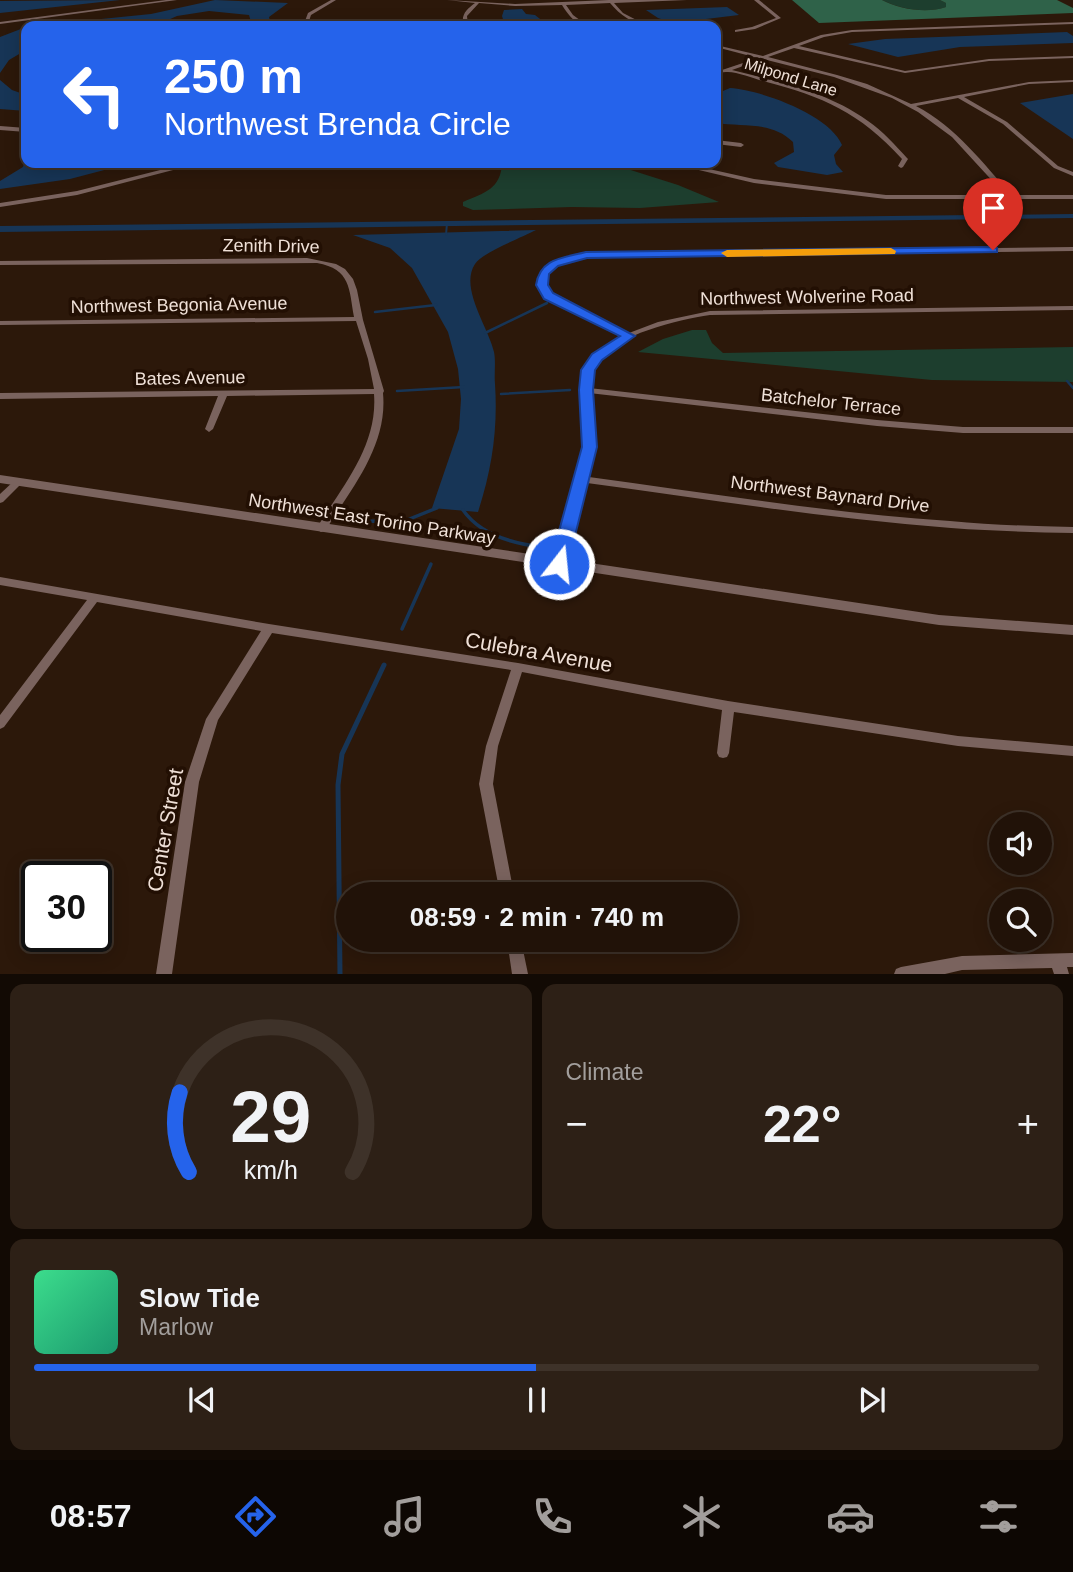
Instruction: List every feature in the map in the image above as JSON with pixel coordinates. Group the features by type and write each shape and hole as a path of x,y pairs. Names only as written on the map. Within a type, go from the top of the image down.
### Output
{"street":[{"path":"0,23 175,0"},
{"path":"307,21 309,14 334,0"},
{"path":"449,0 477,4 685,0"},
{"path":"737,30 753,28 779,18 757,0"},
{"path":"610,1 622,14 636,21"},
{"path":"466,21 466,13 477,4"},
{"path":"564,4 571,16 578,21"},
{"path":"721,72 823,36 852,30 1073,23"},
{"path":"792,46 905,72 989,60 1073,57"},
{"path":"721,47 854,82 909,106 947,129 1011,198"},
{"name":"Milpond Lane","path":"726,70 814,95 845,107 886,135 905,159 901,166"},
{"path":"909,106 1029,83 1073,80"},
{"path":"960,97 1005,123 1056,167 1073,174"},
{"path":"0,128 21,130"},
{"path":"0,138 12,129"},
{"path":"721,143 741,145"},
{"path":"0,205 77,193 176,168"},
{"path":"696,168 754,181 843,193 908,198 1073,197"},
{"path":"629,336 548,296 542,285 544,273 554,264 586,255 1073,249"},
{"name":"Zenith Drive","path":"0,263 315,261 338,267 346,274 358,319 375,365 380,391 377,426 367,454 321,529"},
{"name":"Northwest Wolverine Road","path":"559,564 583,479 589,447 586,390 588,370 597,357 629,336 684,316 710,313 1073,308"},
{"name":"Northwest Begonia Avenue","path":"0,323 358,319"},
{"name":"Batchelor Terrace","path":"586,390 877,424 963,430 1073,430"},
{"name":"Bates Avenue","path":"0,396 380,391"},
{"path":"209,429 223,394"},
{"name":"Northwest East Torino Parkway","path":"0,479 939,620 1073,630"},
{"name":"Northwest Baynard Drive","path":"583,479 894,522 1000,530 1073,530"},
{"path":"0,500 18,482"},
{"name":"Culebra Avenue","path":"0,581 270,628 518,667 727,706 958,741 1073,751"},
{"path":"0,724 94,598"},
{"name":"Center Street","path":"164,974 192,782 212,719 270,628"},
{"path":"505,882 486,784 492,746 518,667"},
{"path":"723,754 727,706"},
{"path":"516,952 520,974"},
{"path":"901,974 962,963 1064,965"}],"green space":[{"path":"792,0 882,0 905,8 922,10 946,7 946,3 940,0 1057,0 1073,8 1073,13 819,23"},
{"path":"882,0 940,0 946,3 946,7 914,10"},
{"path":"501,168 624,168 678,185 719,202 640,208 473,210 463,206 463,202 490,189"},
{"path":"692,330 706,330 712,343 723,353 1073,347 1073,382 932,380 638,352 663,339"}],"water":[{"path":"120,0 0,13 0,1"},
{"path":"215,0 288,3 269,17 270,21 251,21 249,15 209,11 177,16 166,21 81,21 151,14"},
{"path":"727,7 739,15 702,21 667,21 646,10"},
{"path":"522,9 526,14 535,15 543,21 504,21 504,10"},
{"path":"21,29 21,53 9,60 0,73 0,37"},
{"path":"1067,32 1073,36 1073,43 960,47 898,57 848,44 885,39"},
{"path":"0,80 21,93 21,111 0,109"},
{"path":"730,88 759,94 809,114 835,134 842,145 834,155 836,164 843,172 827,175 778,167 774,163 794,152 793,142 785,135 766,128 721,123 721,92"},
{"path":"1073,94 1073,139 1020,103"},
{"path":"21,168 112,168 70,179 0,189 0,181"},
{"path":"536,230 479,259 471,274 473,296 495,356 496,417 490,464 478,512 432,508 459,429 461,399 458,369 448,332 412,268 390,248 353,235"}],"waterway":[{"path":"0,229 1073,216"},
{"path":"446,235 447,223"},
{"path":"485,333 547,303"},
{"path":"375,312 436,305"},
{"path":"1067,381 1073,388"},
{"path":"397,391 464,387"},
{"path":"501,394 570,390"},
{"path":"365,521 402,522 437,508"},
{"path":"463,510 479,526 499,537 544,547"},
{"path":"402,629 431,564"},
{"path":"340,974 338,785 342,754 384,665"}],"slow traffic":[{"path":"727,253 891,251"}],"route":[{"path":"559,564 583,479 589,447 586,390 588,370 597,357 629,336 548,296 542,285 544,273 554,264 586,255 993,250"}]}
